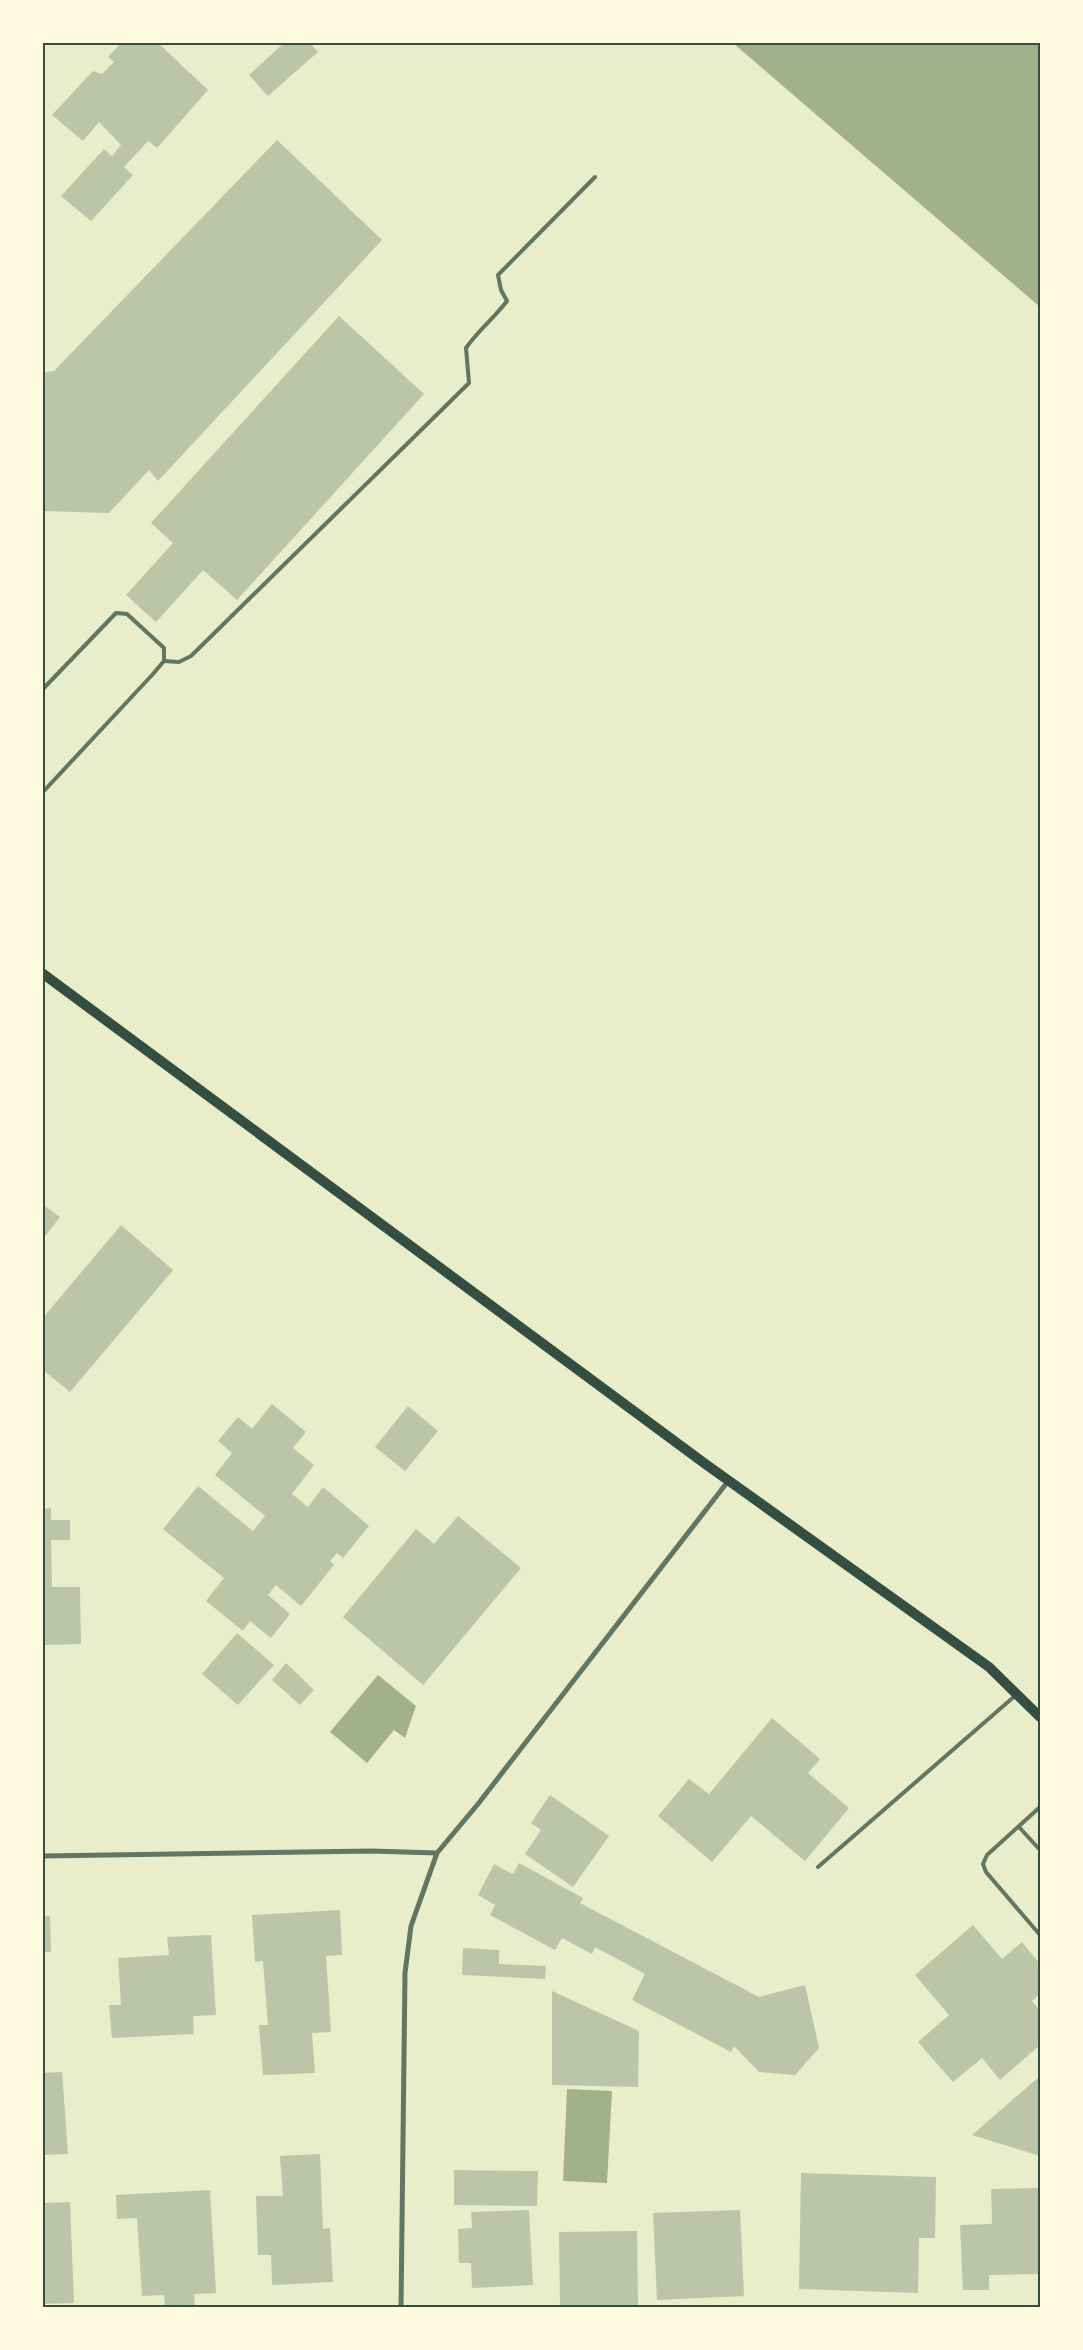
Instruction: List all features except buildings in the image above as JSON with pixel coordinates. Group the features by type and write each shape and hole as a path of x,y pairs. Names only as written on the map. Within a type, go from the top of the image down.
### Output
{"main road":[{"path":"42,973 730,1480 989,1667 1040,1717"}],"street":[{"path":"401,2308 405,1973 411,1926 437,1853 478,1804 730,1480"},
{"path":"42,1856 371,1851 437,1853"}],"lane":[{"path":"164,661 179,662 191,656 469,383 466,348 477,333 496,316 507,301 501,290 498,275 595,177"},
{"path":"42,690 116,613 127,614 164,648 164,661 42,793"},
{"path":"818,1867 1016,1694"},
{"path":"1040,1807 987,1855 983,1864 986,1872 1040,1935"},
{"path":"1019,1827 1040,1850"}],"shaded area":[{"path":"733,43 1040,43 1040,307"},
{"path":"378,1675 416,1706 405,1738 394,1730 367,1763 330,1732"},
{"path":"567,2089 612,2091 607,2183 563,2181"}]}
